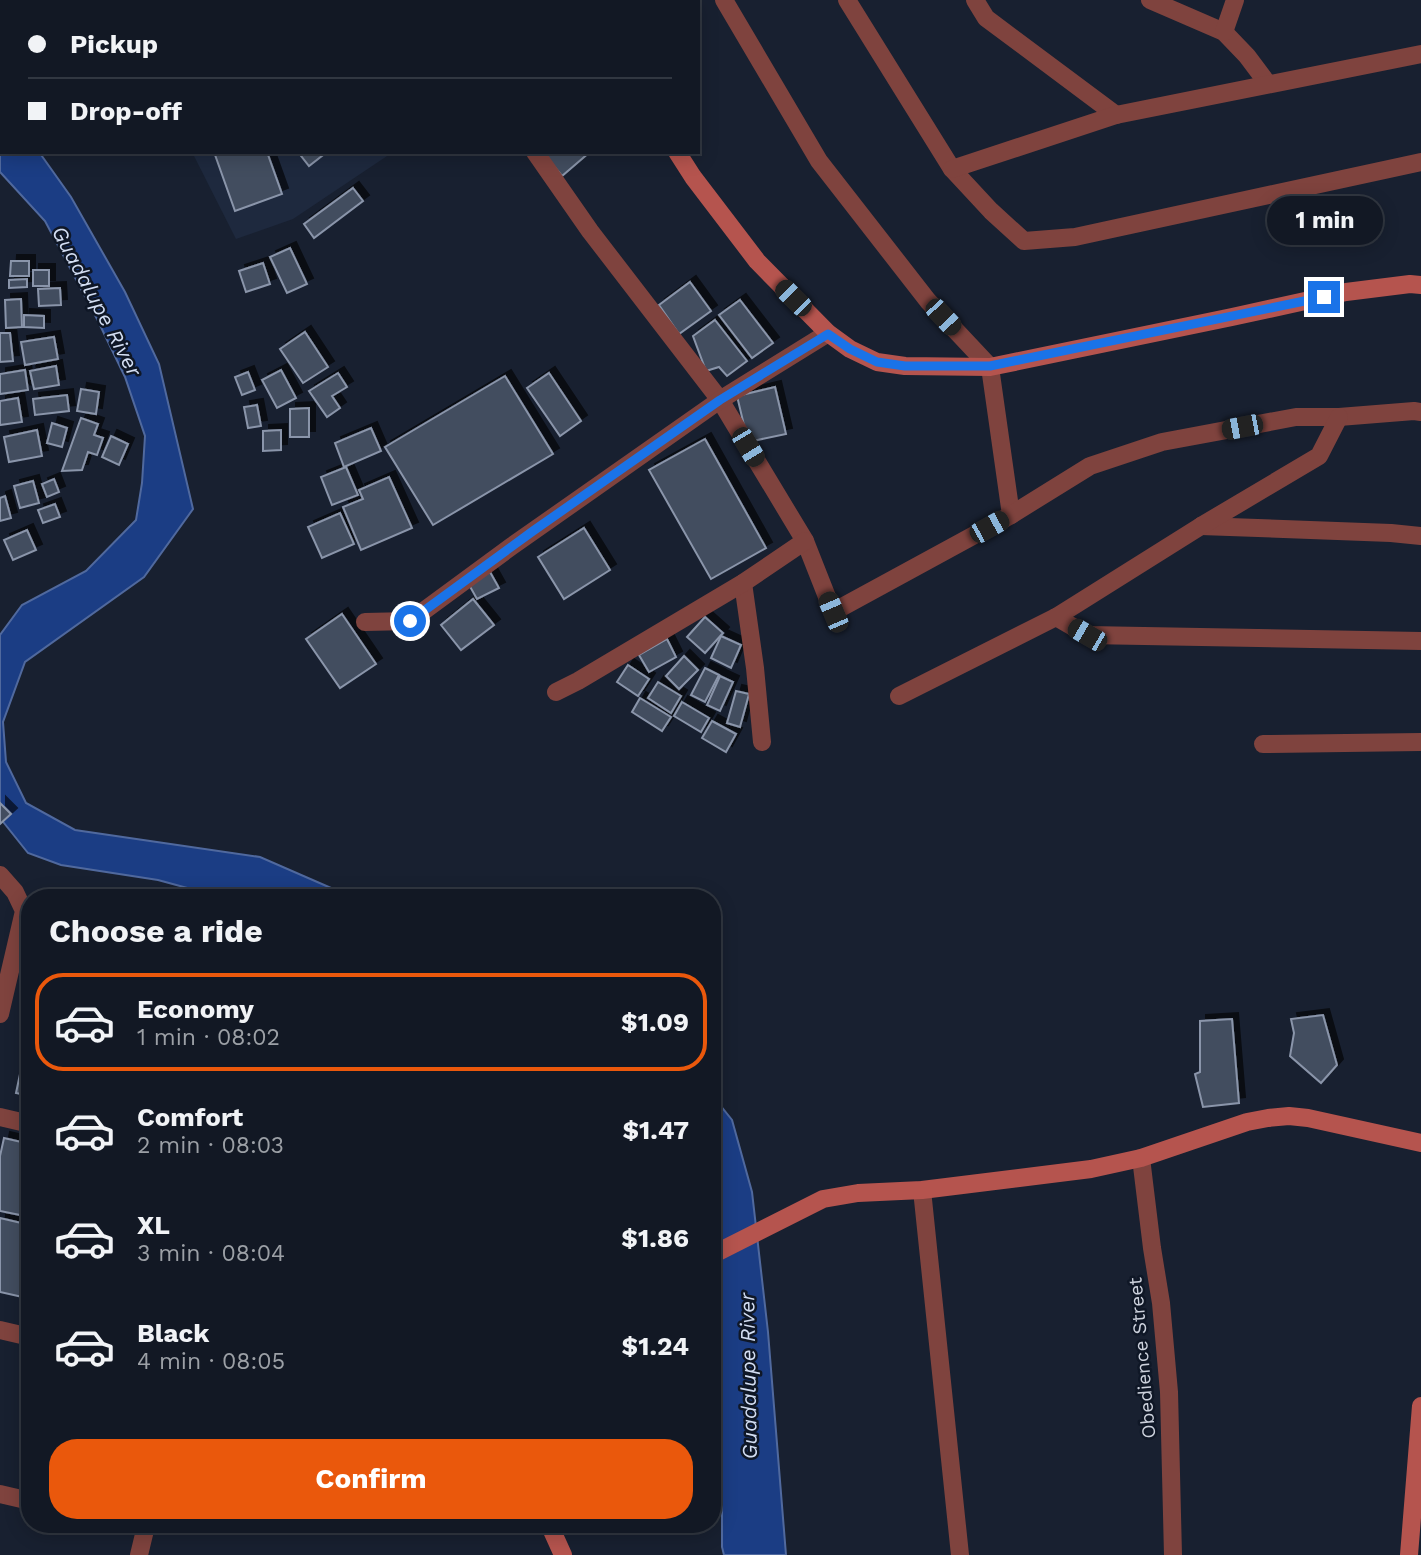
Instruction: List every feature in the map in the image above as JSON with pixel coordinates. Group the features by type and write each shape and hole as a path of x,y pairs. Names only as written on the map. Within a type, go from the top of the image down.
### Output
{"street":[{"path":"724,0 819,162 928,301 990,366 1011,515"},
{"path":"847,0 952,169 990,211 1024,241 1075,237 1421,162"},
{"path":"975,0 986,18 1116,115"},
{"path":"1150,0 1224,32 1268,84"},
{"path":"1224,32 1235,0"},
{"path":"952,169 1116,115 1421,54"},
{"path":"536,154 590,231 720,400 805,541 833,612 1011,515 1090,466 1162,442 1296,417 1421,412"},
{"path":"678,154 757,261 828,334 850,349 877,362 905,366 990,366 1346,292 1421,285"},
{"path":"365,622 410,621 720,400 828,334"},
{"path":"899,696 1056,617 1319,456 1339,417"},
{"path":"1201,526 1421,536"},
{"path":"556,692 743,583 805,541"},
{"path":"743,583 762,742"},
{"path":"1056,617 1087,635 1421,641"},
{"path":"1263,744 1421,742"},
{"path":"0,875 21,902"},
{"path":"0,1014 21,934"},
{"path":"721,1250 823,1199 1091,1169 1141,1158 1247,1122 1289,1116 1308,1118 1421,1143"},
{"path":"0,1117 21,1122"},
{"name":"Obedience Street","path":"1141,1158 1165,1341 1173,1555"},
{"path":"922,1190 960,1555"},
{"path":"0,1330 21,1335"},
{"path":"1409,1555 1421,1406"},
{"path":"0,1494 21,1499"},
{"path":"139,1555 144,1533"},
{"path":"553,1533 563,1555"}],"shaded area":[{"path":"193,154 390,154 293,219 236,239"}],"water":[{"name":"Guadalupe River","path":"0,154 40,154 71,197 125,292 159,364 193,509 144,577 25,662 3,722 6,762 26,803 75,830 260,857 333,889 191,889 158,880 61,865 28,853 0,818 0,635 22,605 86,571 136,520 145,436 125,377 45,221 0,172"},
{"name":"Guadalupe River","path":"721,1106 732,1120 752,1192 768,1332 786,1555 724,1555"}],"building":[{"path":"215,154 268,154 282,194 235,211"},
{"path":"300,154 324,154 309,166"},
{"path":"544,154 588,154 562,176"},
{"path":"353,188 363,201 314,238 304,224"},
{"path":"290,248 307,284 287,293 270,257"},
{"path":"11,261 29,261 29,276 10,276"},
{"path":"263,263 270,284 246,292 239,271"},
{"path":"33,270 49,270 49,286 33,286"},
{"path":"27,279 27,287 9,288 9,280"},
{"path":"690,282 711,311 679,334 659,305"},
{"path":"60,288 61,305 39,306 38,289"},
{"path":"21,299 22,327 6,328 5,300"},
{"path":"740,300 773,343 752,358 719,315"},
{"path":"24,315 44,316 44,328 24,327"},
{"path":"715,320 747,361 727,376 719,367 706,371 693,336"},
{"path":"305,332 328,367 303,383 280,349"},
{"path":"0,333 10,333 13,361 0,362"},
{"path":"54,337 58,359 25,365 21,342"},
{"path":"56,366 59,385 34,389 30,371"},
{"path":"25,370 28,390 0,394 0,374"},
{"path":"281,370 296,398 277,408 262,380"},
{"path":"248,372 255,390 242,395 235,377"},
{"path":"338,373 347,387 332,396 340,408 327,417 309,391"},
{"path":"549,373 581,421 560,436 527,388"},
{"path":"505,376 553,454 433,525 385,447"},
{"path":"775,387 786,434 748,442 737,396"},
{"path":"81,389 99,392 96,414 77,411"},
{"path":"67,395 69,411 35,415 33,399"},
{"path":"18,398 22,422 0,425 0,401"},
{"path":"257,405 261,426 248,428 244,407"},
{"path":"309,408 309,437 290,437 290,409"},
{"path":"81,418 98,424 94,435 103,438 97,455 88,452 82,470 62,471"},
{"path":"52,423 67,428 62,447 47,443"},
{"path":"371,428 381,451 344,467 335,443"},
{"path":"37,430 42,456 9,462 4,437"},
{"path":"281,430 281,450 263,451 263,431"},
{"path":"111,436 128,444 119,465 102,457"},
{"path":"705,439 766,548 711,579 649,470"},
{"path":"346,467 358,495 332,505 321,477"},
{"path":"389,477 412,528 361,550 343,507 363,499 359,490"},
{"path":"54,479 59,492 47,497 42,484"},
{"path":"33,481 39,503 20,508 14,486"},
{"path":"5,496 11,518 0,521 0,498"},
{"path":"55,504 60,517 43,523 38,510"},
{"path":"340,513 354,544 322,558 308,527"},
{"path":"584,528 610,570 564,599 538,557"},
{"path":"27,530 36,550 13,560 4,540"},
{"path":"490,572 499,588 477,599 468,583"},
{"path":"473,599 494,625 461,650 441,625"},
{"path":"342,614 376,664 340,688 306,639"},
{"path":"705,617 723,633 705,653 687,637"},
{"path":"721,636 741,645 731,668 711,658"},
{"path":"667,639 676,657 649,672 639,655"},
{"path":"684,656 698,670 679,689 666,676"},
{"path":"628,665 649,679 638,696 617,682"},
{"path":"705,668 719,675 705,702 691,695"},
{"path":"720,676 733,682 720,711 707,705"},
{"path":"658,682 681,696 671,713 648,698"},
{"path":"736,691 749,694 740,727 727,723"},
{"path":"640,698 671,717 662,731 632,712"},
{"path":"682,702 709,718 701,732 674,716"},
{"path":"712,721 736,734 726,752 702,738"},
{"path":"0,803 11,814 0,824"},
{"path":"1323,1015 1337,1065 1321,1083 1290,1056 1294,1033 1291,1019"},
{"path":"1232,1019 1239,1103 1203,1107 1195,1074 1200,1072 1200,1021"},
{"path":"21,1069 21,1094 16,1093"},
{"path":"4,1138 21,1142 21,1215 0,1211 0,1156"},
{"path":"0,1218 21,1223 21,1297 0,1292"}],"route":[{"path":"410,621 720,400 828,334 850,349 877,362 905,366 990,366 1324,297"}]}
